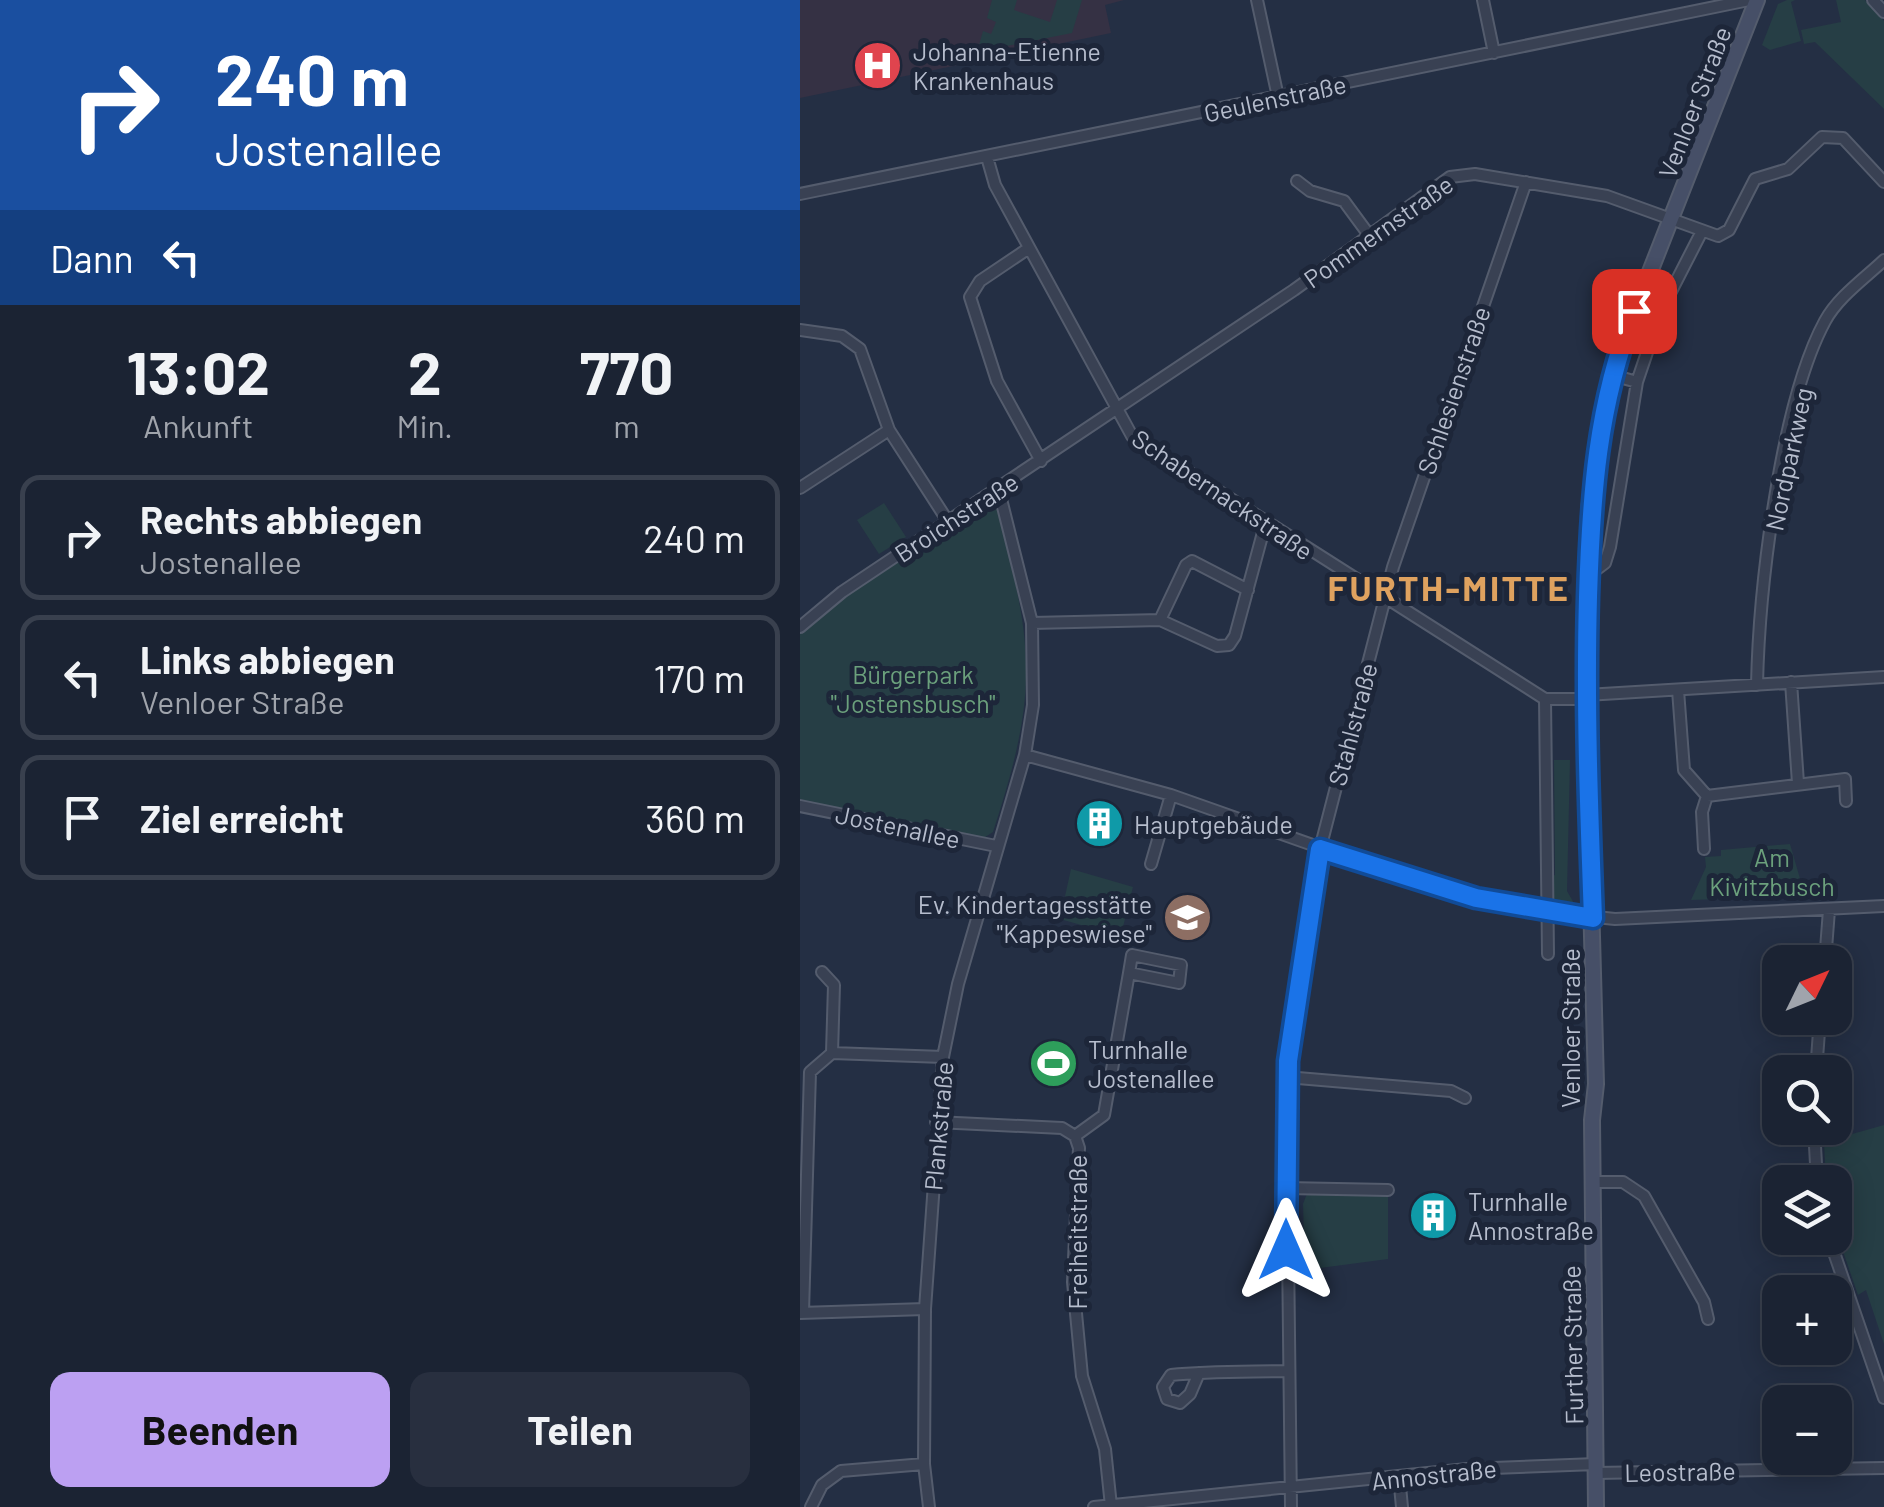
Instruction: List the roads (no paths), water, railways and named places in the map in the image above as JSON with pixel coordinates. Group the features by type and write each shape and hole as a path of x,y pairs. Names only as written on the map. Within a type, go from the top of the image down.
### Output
{"main road":[{"name":"Venloer Straße","path":"1592,1182 1593,918 1586,697 1589,510 1612,376 1757,0"},
{"name":"Further Straße","path":"1592,1182 1596,1507"}],"street":[{"path":"1258,0 1278,97"},
{"path":"1483,0 1494,53"},
{"name":"Geulenstraße","path":"800,194 1749,0"},
{"path":"1872,0 1884,12"},
{"path":"1671,221 1701,233 1725,234 1755,180 1788,169 1828,136 1848,142 1884,182"},
{"name":"Schabernackstraße","path":"986,157 994,185 1114,410 1132,436 1265,525 1545,699"},
{"name":"Pommernstraße","path":"1114,410 1450,177 1475,174 1616,199 1671,221"},
{"path":"1297,181 1310,191 1344,201 1369,235"},
{"name":"Schlesienstraße","path":"1384,599 1526,182"},
{"name":"Venloer Straße","path":"1589,575 1605,563 1610,547 1637,382 1661,311 1701,233"},
{"path":"1029,248 980,281 970,298 997,381 1041,461"},
{"name":"Nordparkweg","path":"1757,685 1769,552 1792,420 1825,320 1839,301 1884,260"},
{"path":"800,330 842,336 860,349 889,430 949,523"},
{"path":"1612,376 1637,382"},
{"name":"Broichstraße","path":"800,627 842,592 1114,410"},
{"path":"800,488 889,430"},
{"name":"Plankstraße","path":"928,1507 924,1464 926,1309 943,1058 958,984 1024,755 1034,692 1032,624 998,491"},
{"path":"1032,624 1160,620 1217,646 1229,645 1265,525"},
{"path":"1160,620 1186,565 1192,561 1248,590"},
{"name":"Stahlstraße","path":"1291,1507 1286,1077 1320,849 1384,599"},
{"path":"1545,699 1884,677"},
{"path":"1791,682 1798,783"},
{"path":"1678,690 1684,770 1708,796"},
{"name":"Venloer Straße","path":"1545,699 1548,954"},
{"path":"1024,755 1171,795 1410,880 1548,912 1593,918 1884,906"},
{"path":"1708,796 1789,789 1798,783 1845,779 1846,801"},
{"path":"1151,864 1171,795"},
{"path":"1704,849 1702,812 1708,796"},
{"name":"Jostenallee","path":"800,806 996,846"},
{"path":"1826,945 1828,910"},
{"path":"1132,955 1181,965 1179,983 1128,973 1132,955"},
{"path":"822,972 834,985 832,1053"},
{"name":"Freiheitstraße","path":"1111,1506 1105,1449 1087,1398 1079,1346 1072,1252 1079,1148 1075,1136 1104,1115 1128,973"},
{"path":"926,1309 801,1312 807,1085 814,1064 832,1053 943,1058"},
{"path":"1286,1077 1451,1091 1466,1098"},
{"path":"936,1122 1062,1128 1075,1136"},
{"path":"1592,1182 1623,1182 1644,1196 1704,1302 1708,1319"},
{"path":"1286,1188 1388,1190"},
{"path":"1835,1255 1884,1398"},
{"path":"1199,1373 1288,1371"},
{"path":"812,1507 822,1484 841,1471 924,1464"},
{"name":"Annostraße","path":"1094,1507 1489,1467 1596,1469"},
{"name":"Leostraße","path":"1596,1469 1884,1468"},
{"path":"1399,1476 1402,1507"}],"place":[{"name":"Johanna-Etienne Krankenhaus","path":"878,65"},
{"name":"Hauptgebäude","path":"1099,824"},
{"name":"Ev. Kindertagesstätte \"Kappeswiese\"","path":"1187,918"},
{"name":"Turnhalle Jostenallee","path":"1053,1063"},
{"name":"Turnhalle Annostraße","path":"1433,1215"}],"district":[{"name":"FURTH-MITTE","path":"1449,587"}],"park label":[{"name":"Bürgerpark \"Jostensbusch\"","path":"913,688"},
{"name":"Am Kivitzbusch","path":"1772,872"}]}
